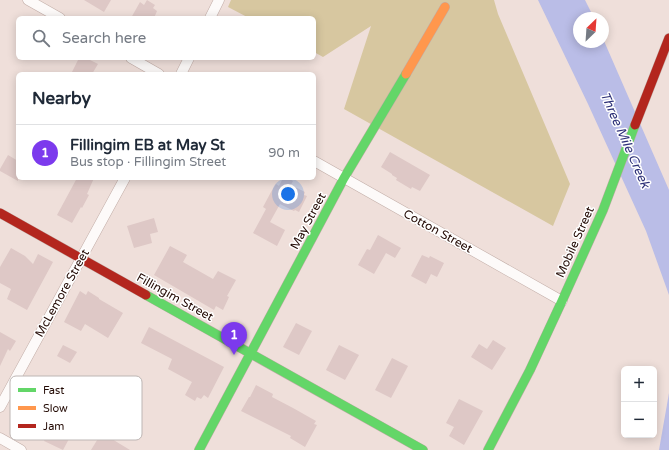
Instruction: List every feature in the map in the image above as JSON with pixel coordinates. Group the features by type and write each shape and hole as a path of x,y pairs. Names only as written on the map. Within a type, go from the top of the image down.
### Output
{"street":[{"path":"28,0 56,16"},
{"path":"211,16 219,0"},
{"name":"May Street","path":"199,450 344,178 445,7"},
{"name":"Mobile Street","path":"488,450 530,370 603,210 669,38"},
{"path":"134,60 156,72"},
{"path":"182,72 188,60"},
{"name":"Cotton Street","path":"316,162 562,301"},
{"name":"McLemore Street","path":"17,376 124,180"},
{"name":"Fillingim Street","path":"0,213 423,450"},
{"name":"McLemore Street","path":"0,408 10,389"},
{"path":"0,438 21,450"}],"shaded area":[{"path":"231,0 494,0 498,14 570,184 553,226 344,109 371,26 323,57 316,53 316,16 245,16 228,7"}],"water":[{"name":"Three Mile Creek","path":"538,0 585,0 591,12 573,12 573,48 607,48 669,190 669,295 646,231 588,104"},
{"path":"669,393 669,450 659,450"}],"building":[{"path":"84,0 111,0 104,12"},
{"path":"147,0 155,5 153,8 157,11 155,16 132,16 140,2 144,5"},
{"path":"78,60 90,60 98,64 93,72 72,72"},
{"path":"390,152 430,175 420,191 412,187 411,189 396,180 397,178 381,167"},
{"path":"8,155 16,160 16,180 0,171"},
{"path":"76,180 93,180 87,194 89,195 72,223 57,215"},
{"path":"282,180 291,180 293,181 291,185 305,192 304,195 307,196 299,212 280,204 270,222 285,230 277,246 253,233 266,209 263,207 271,192 276,184 279,186"},
{"path":"154,218 158,232 150,234 152,243 134,248 127,226"},
{"path":"378,235 401,248 395,258 386,253 374,274 358,265 367,249 370,250"},
{"path":"170,246 187,255 183,262 213,279 218,271 236,280 227,296 229,297 223,310 216,306 214,310 154,275"},
{"path":"11,248 25,256 33,264 38,254 53,262 27,310 7,299 11,289 0,283 0,267"},
{"path":"422,255 429,258 430,256 444,263 437,277 431,274 426,284 411,276"},
{"path":"80,291 86,295 88,291 123,313 108,338 85,324 81,331 64,322"},
{"path":"296,323 312,331 299,355 283,347"},
{"path":"149,327 224,367 208,398 204,395 201,399 197,397 195,401 185,395 192,382 168,369 172,359 141,343"},
{"path":"0,332 16,341 10,351 8,349 0,366"},
{"path":"493,340 506,348 492,370 471,357 479,344 487,349"},
{"path":"63,345 77,352 70,363 57,356"},
{"path":"339,345 359,355 345,380 326,370"},
{"path":"392,358 408,366 391,398 375,390"},
{"path":"256,385 273,394 272,397 316,421 314,424 317,425 305,447 290,438 291,436 241,411"},
{"path":"459,399 483,411 464,445 449,436 454,427 446,423"},
{"path":"44,440 68,440 63,450"},
{"path":"97,440 114,440 130,450 91,450"}],"traffic: fast":[{"path":"199,450 344,178 406,74"},
{"path":"488,450 530,370 562,301 603,210 635,125"},
{"path":"146,295 423,450"}],"traffic: slow":[{"path":"406,74 445,7"}],"traffic: jam":[{"path":"635,125 669,38"},
{"path":"0,213 146,295"}],"place":[{"name":"Fillingim EB at May St","path":"234,355"}]}
